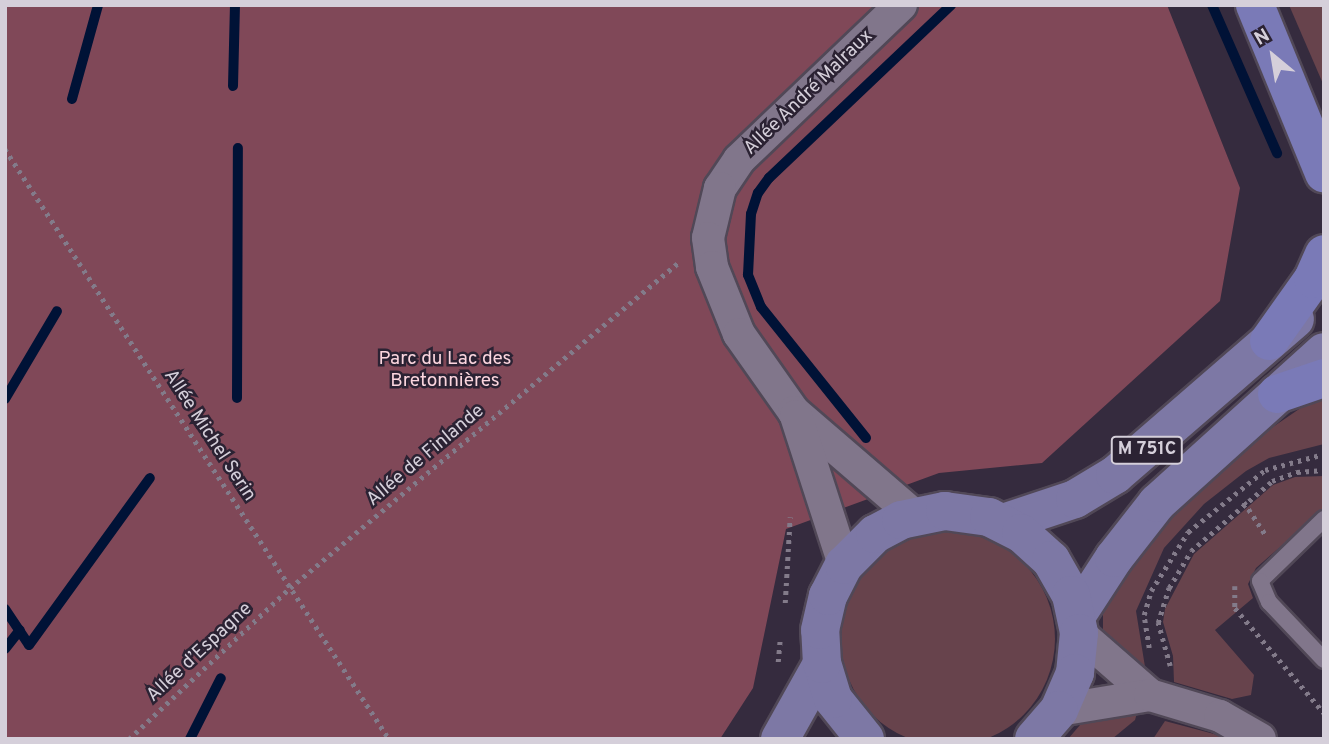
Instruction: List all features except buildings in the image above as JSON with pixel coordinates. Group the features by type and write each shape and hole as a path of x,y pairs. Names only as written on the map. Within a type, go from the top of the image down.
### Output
{"highway":[{"path":"1255,5 1324,173"},
{"path":"1269,341 1313,279 1324,254"},
{"path":"1277,394 1324,378"}],"main road":[{"name":"M 751C","path":"1003,523 1075,499 1115,475 1324,295"},
{"name":"M 751C","path":"1078,624 1114,558 1157,503 1324,352"},
{"name":"M 751C","path":"865,739 833,699 822,664 823,613 844,565 876,534 915,516 960,512 1003,523 1051,560 1072,595 1078,624 1075,673 1059,710 1034,739"},
{"name":"M 751C","path":"780,739 822,664"}],"street":[{"name":"Allée André Malraux","path":"901,5 739,160 720,188 708,238 712,267 739,334 794,412 915,516"},
{"name":"Allée André Malraux","path":"794,412 844,565"},
{"path":"1078,624 1157,697"},
{"path":"1059,710 1157,697 1220,716 1260,739"}],"lane":[{"path":"1324,519 1261,581 1269,602 1324,660"}],"path":[{"name":"Allée Michel Serin","path":"5,149 389,739"},
{"name":"Allée de Finlande","path":"290,588 708,238"},
{"path":"1157,697 1156,668 1147,643 1144,615 1151,591 1168,558 1188,532 1254,478 1280,464 1324,454"},
{"path":"1157,697 1171,671 1158,622 1168,588 1191,551 1230,513 1272,481 1297,472 1324,470"},
{"path":"784,612 791,507"},
{"name":"Allée d’Espagne","path":"129,739 290,588"},
{"path":"776,673 781,636"}],"shaded area":[{"path":"1289,5 1324,5 1324,86"},
{"path":"1324,392 1324,444 1269,458 1246,471 1204,504 1164,548 1136,611 1146,673 1106,638 1103,630 1103,605 1133,552 1270,429"},
{"path":"1324,476 1324,509 1256,568 1248,584 1253,598 1215,630 1254,675 1251,695 1232,699 1174,682 1173,656 1163,622 1165,609 1194,554 1273,485 1295,477"},
{"path":"948,532 989,540 1024,563 1047,598 1055,639 1047,680 1024,715 989,738 948,746 907,738 872,715 849,680 841,639 849,598 872,563 907,540"},
{"path":"1121,710 1137,713 1135,720 1112,739 1068,739 1086,718"},
{"path":"1165,721 1214,734 1225,739 1153,739"}],"green space":[{"name":"Parc du Lac des Bretonnières","path":"5,5 1167,5 1240,188 1220,301 1042,463 939,473 786,529 753,688 720,739 5,739"}],"waterway":[{"path":"72,99 98,5"},
{"path":"233,86 235,5"},
{"path":"866,438 761,307 748,275 751,214 758,193 769,178 951,5"},
{"path":"1212,5 1277,153"},
{"path":"237,398 238,148"},
{"path":"5,399 57,311"},
{"path":"5,609 29,645 150,478"},
{"path":"5,649 20,630"},
{"path":"190,739 221,678"}]}
